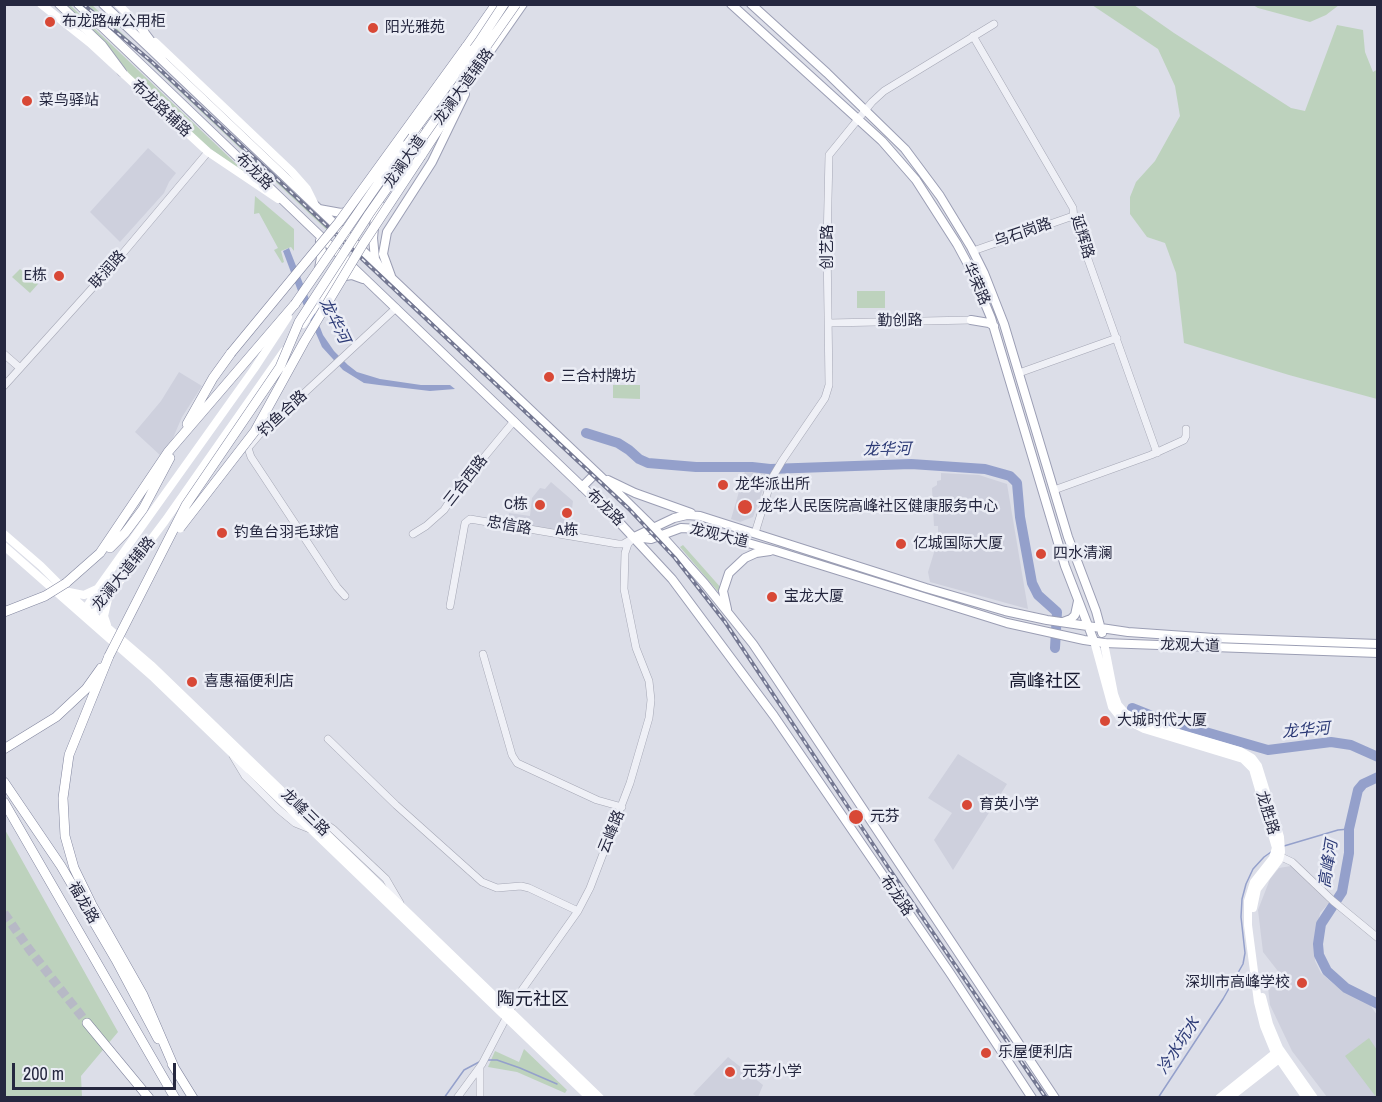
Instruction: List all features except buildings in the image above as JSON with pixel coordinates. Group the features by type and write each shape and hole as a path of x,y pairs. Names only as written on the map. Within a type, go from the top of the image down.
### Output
{"highway":[{"path":"4,612 66,587 97,561 134,521 221,366 339,222 470,50 496,4"},
{"name":"龙澜大道","path":"66,587 100,553 168,452 296,305 411,135 456,75 504,4"},
{"name":"龙澜大道","path":"161,554 197,487 280,367 301,323 369,214 516,4"},
{"path":"193,1098 174,1067 143,995 92,905 74,868 65,836 63,798 69,755 109,656 161,554 255,431 304,342 363,244 462,93"},
{"path":"8,748 67,708 86,689 109,656"},
{"name":"福龙路","path":"4,782 61,866 174,1067"},
{"name":"福龙路","path":"4,802 175,1098"},
{"path":"87,1023 149,1098"}],"main road":[{"name":"布龙路辅路","path":"41,4 90,43 208,152 288,206"},
{"path":"59,4 102,45 122,72"},
{"name":"布龙路","path":"78,4 634,537 672,579 774,716 1032,1098"},
{"name":"布龙路","path":"102,4 662,536 728,612 783,687 1053,1096"},
{"path":"118,4 292,172 307,189 316,207 324,211 341,213 358,210 366,203"},
{"name":"龙澜大道辅路","path":"504,4 470,50 466,63 344,234 229,404 98,588 85,608 89,615 108,597 165,521 326,290 380,205 445,113 462,93 523,4"},
{"name":"华荣路","path":"731,4 882,141 926,195 962,252 994,326 1065,566 1094,641"},
{"name":"华荣路","path":"751,4 866,110 913,159 940,196 973,251 996,300 1077,562 1095,608 1104,643"},
{"path":"141,28 176,75"},
{"path":"470,50 483,61"},
{"path":"399,286 385,262 383,248 387,232 432,162 476,71 466,63"},
{"path":"271,187 281,175"},
{"path":"380,205 374,225 373,244 375,259 382,272"},
{"path":"312,227 321,243 322,251 314,280"},
{"path":"326,290 345,276 359,277 369,282"},
{"path":"971,320 980,314 984,301"},
{"path":"971,320 994,326"},
{"path":"229,404 242,412"},
{"path":"582,487 596,473 635,493 700,516"},
{"name":"龙观大道","path":"634,537 681,516 700,516 936,591 1005,611 1051,621 1101,629 1214,638 1377,644"},
{"name":"龙观大道","path":"634,537 646,540 681,528 695,528 776,551 994,620 1104,643 1377,653"},
{"path":"4,534 77,595 91,593 98,588"},
{"name":"龙峰三路","path":"4,546 112,631 151,665 294,802 452,960"},
{"path":"728,612 723,591 726,577 732,569 750,555 776,551"},
{"path":"1065,566 1077,562"},
{"path":"66,587 85,608"},
{"path":"108,597 104,616 112,631"},
{"path":"1066,622 1075,615 1078,597"},
{"name":"龙峰三路","path":"89,615 311,829 600,1098"},
{"name":"龙胜路","path":"1094,641 1112,707 1120,717 1144,729 1238,757 1250,764 1278,850"},
{"name":"龙胜路","path":"1104,643 1114,694 1118,705 1125,713 1146,723 1240,751 1252,758 1260,771 1278,850 1257,889 1253,902 1263,1004 1279,1055 1306,1098"},
{"name":"龙峰三路","path":"508,1013 590,1098"},
{"path":"1219,1098 1279,1055"},
{"path":"1229,1098 1279,1055"},
{"name":"龙胜路","path":"1279,1055 1314,1098"}],"street":[{"name":"创艺路","path":"755,533 775,473 828,392 830,379 828,158 884,91 994,24"},
{"name":"延辉路","path":"973,36 1074,210 1073,216 1157,453"},
{"name":"联润路","path":"4,386 113,265 208,152"},
{"name":"乌石岗路","path":"973,251 1073,216"},
{"name":"钓鱼合路","path":"345,596 248,451 250,445 260,435 396,308"},
{"name":"勤创路","path":"829,323 971,320"},
{"path":"1019,373 1117,338"},
{"path":"4,354 20,368"},
{"name":"三合西路","path":"413,534 444,510 469,472 476,467 514,421"},
{"path":"1054,490 1157,453 1184,440 1186,429"},
{"name":"忠信路","path":"450,606 465,523 470,519 620,544 634,537"},
{"name":"云峰路","path":"457,1098 482,1063 508,1013 578,911 590,888 622,807 651,709 649,681 636,648 624,589 625,553 634,537"},
{"path":"483,654 512,755 517,763 597,800 622,807"},
{"path":"328,739 396,805 482,882 497,888 521,886 529,888 578,911"},
{"path":"1278,850 1377,938"},
{"path":"480,1098 482,1063"}],"shaded area":[{"path":"148,148 176,173 164,193 120,242 90,212"},
{"path":"179,372 202,386 161,456 135,432 161,401"},
{"name":"龙华人民医院高峰社区健康服务中心","path":"745,471 769,473 753,517 740,522 731,519"},
{"path":"941,473 979,475 1007,484 1028,609 930,582 928,572 936,546 934,535 938,534 938,526 934,526 932,488 937,485 937,481 941,480"},
{"path":"551,482 573,501 569,532 508,524 509,513 530,516 532,498 540,488 545,489"},
{"name":"育英小学","path":"958,754 1007,784 953,870 934,840 952,813 928,798"},
{"name":"深圳市高峰学校","path":"1291,866 1329,903 1320,913 1314,944 1315,961 1321,973 1335,985 1370,1005 1377,1015 1377,1097 1327,1097 1292,1051 1270,1005 1268,987 1281,975 1263,952 1258,910 1270,879 1279,868"},
{"name":"元芬小学","path":"728,1057 763,1085 758,1097 697,1097 693,1094"}],"green space":[{"path":"62,5 70,5 253,180 200,141 131,76 107,45"},
{"path":"88,5 92,5 331,231 329,232"},
{"path":"1092,5 1134,5 1291,108 1305,111 1337,25 1363,30 1365,52 1373,72 1378,69 1377,399 1184,343 1176,273 1165,243 1147,237 1130,214 1130,197 1136,182 1155,161 1180,116 1175,86 1158,49"},
{"path":"1253,5 1339,5 1326,15 1310,22"},
{"path":"255,196 294,229 294,251 291,247 281,251 284,262 282,263 274,250 278,248 259,213 254,214"},
{"path":"20,269 38,284 30,293 12,277"},
{"path":"857,291 885,291 885,308 857,308"},
{"path":"613,385 640,385 640,399 613,398"},
{"path":"683,545 722,589 721,595 680,547"},
{"path":"4,828 118,1032 81,1076 82,1097 5,1097"},
{"path":"1369,1038 1377,1050 1376,1097 1345,1056"},
{"path":"524,1049 567,1090 565,1093 517,1072 488,1067 495,1051 519,1062"}],"water":[{"path":"289,248 323,335 348,365 357,372 380,379 421,385 450,385 455,389 430,391 364,383 343,370 322,347 283,251"}],"waterway":[{"name":"龙华河","path":"586,433 618,443 648,463 770,469 911,464 985,469 1010,476 1017,483 1020,517 1032,583 1038,595 1057,612 1055,648"},
{"name":"龙华河","path":"1132,708 1157,718 1268,750 1331,742 1351,745 1378,757"},
{"name":"高峰河","path":"1378,777 1363,784 1358,790 1349,829 1349,853 1342,892 1321,924 1318,944 1319,955 1327,971 1346,988 1378,1004"},
{"name":"冷水坑水","path":"1284,846 1338,830 1349,829"},
{"name":"冷水坑水","path":"1158,1098 1223,999 1243,964 1245,953 1241,917 1242,899 1253,869 1271,852"},
{"name":"冷水坑水","path":"488,1060 497,1060 557,1084"},
{"name":"冷水坑水","path":"444,1098 464,1070 481,1061"}],"tunnel":[{"path":"4,913 87,1023"}],"railway":[{"path":"83,4 152,62 629,509 675,558 725,622 890,870 1046,1098"}],"place":[{"name":"布龙路4#公用柜","path":"50,22"},
{"name":"阳光雅苑","path":"373,28"},
{"name":"菜鸟驿站","path":"27,101"},
{"name":"E栋","path":"59,276"},
{"name":"三合村牌坊","path":"549,377"},
{"name":"龙华派出所","path":"723,485"},
{"name":"C栋","path":"540,505"},
{"name":"龙华人民医院高峰社区健康服务中心","path":"745,507"},
{"name":"A栋","path":"567,513"},
{"name":"钓鱼台羽毛球馆","path":"222,533"},
{"name":"亿城国际大厦","path":"901,544"},
{"name":"四水清澜","path":"1041,554"},
{"name":"宝龙大厦","path":"772,597"},
{"name":"喜惠褔便利店","path":"192,682"},
{"name":"大城时代大厦","path":"1105,721"},
{"name":"育英小学","path":"967,805"},
{"name":"元芬","path":"856,817"},
{"name":"深圳市高峰学校","path":"1302,983"},
{"name":"乐屋便利店","path":"986,1053"},
{"name":"元芬小学","path":"730,1072"}],"district":[{"name":"高峰社区","path":"1045,682"},
{"name":"陶元社区","path":"533,1000"}]}
